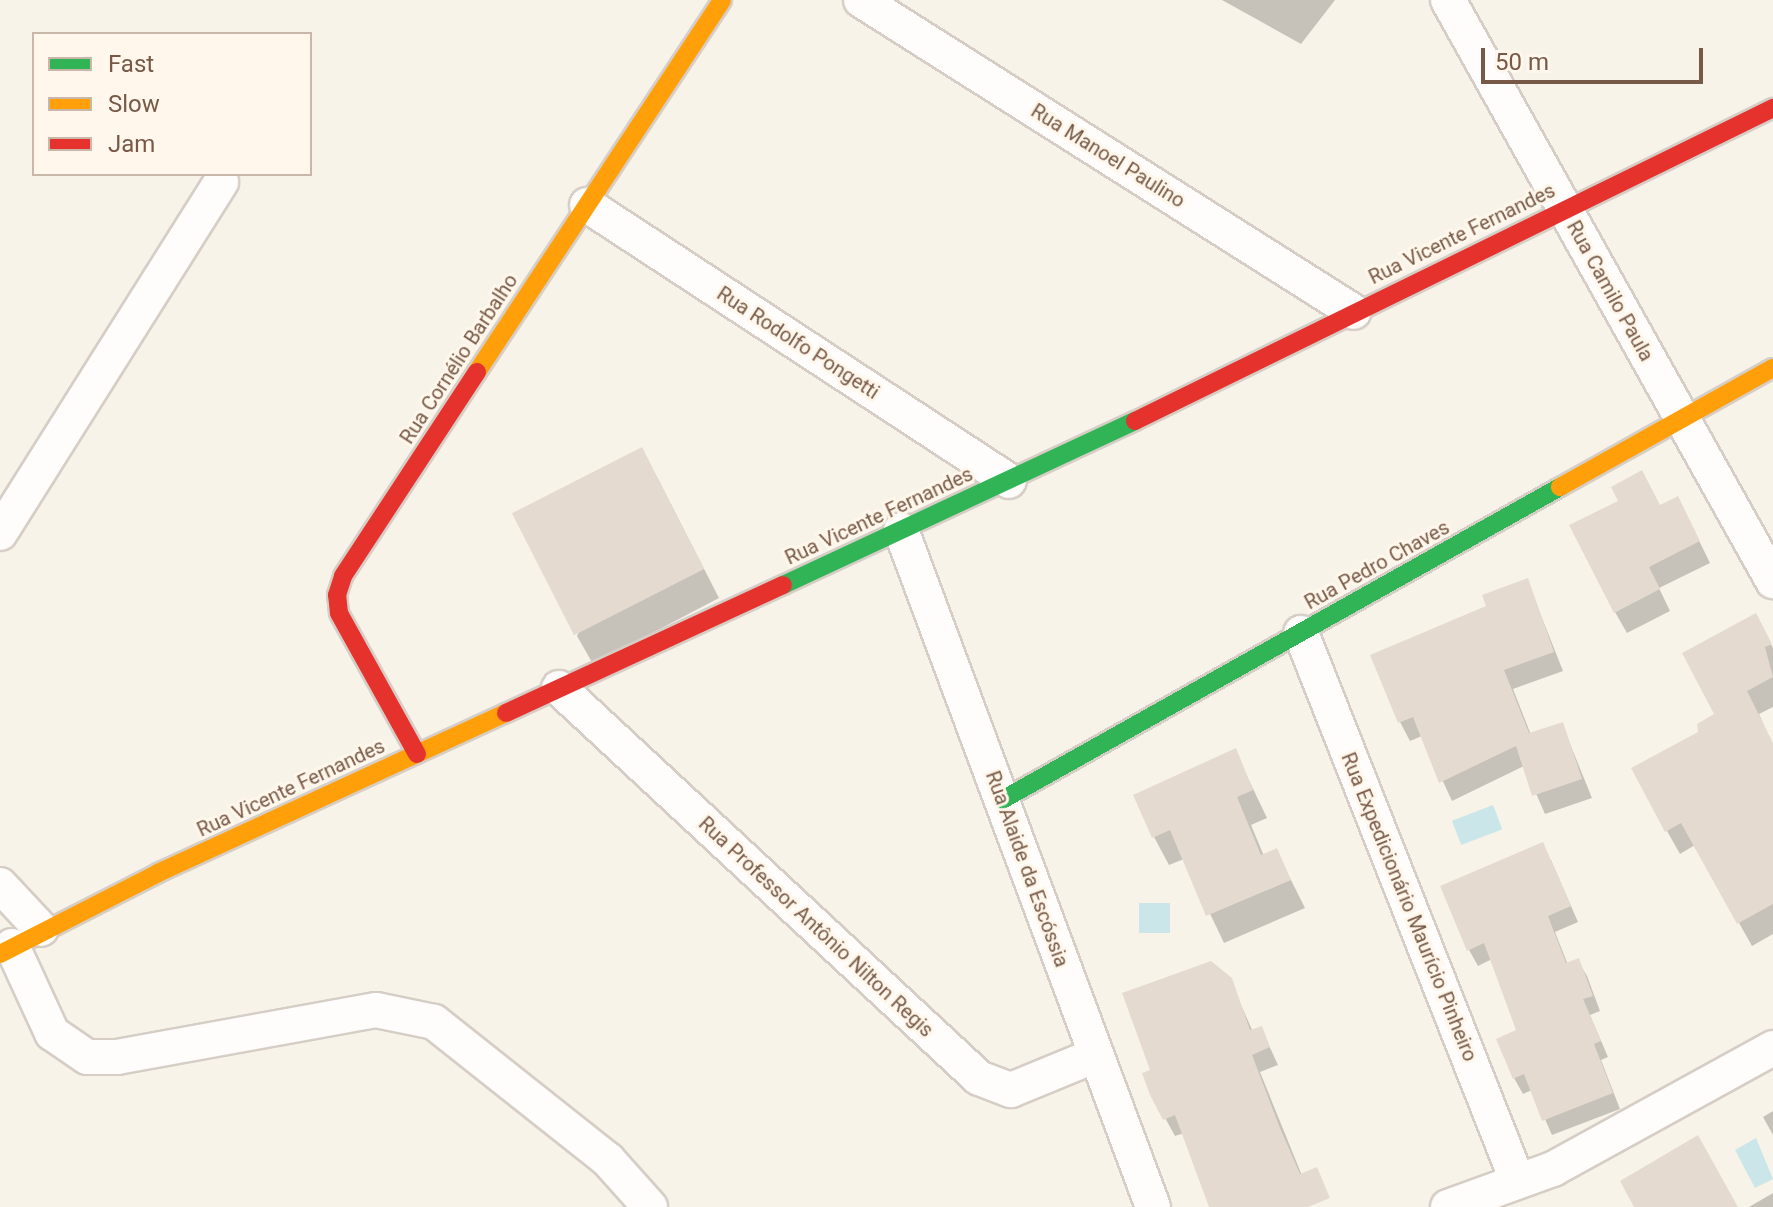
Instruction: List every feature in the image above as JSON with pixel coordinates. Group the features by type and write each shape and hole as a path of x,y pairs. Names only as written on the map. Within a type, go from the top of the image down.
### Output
{"street":[{"name":"Rua Cornélio Barbalho","path":"417,754 346,629 337,595 343,576 722,0"},
{"name":"Rua Manoel Paulino","path":"861,0 1354,312"},
{"name":"Rua Camilo Paula","path":"1448,0 1773,581"},
{"name":"Rua Vicente Fernandes","path":"18,943 417,754 1009,481 1773,108"},
{"path":"0,533 221,182"},
{"name":"Rua Rodolfo Pongetti","path":"587,205 1009,481"},
{"name":"Rua Pedro Chaves","path":"1002,800 1773,368"},
{"name":"Rua Alaide da Escóssia","path":"901,530 1153,1207"},
{"name":"Rua Expedicionário Maurício Pinheiro","path":"1301,633 1517,1180"},
{"name":"Rua Professor Antônio Nilton Regis","path":"559,688 979,1078 1011,1090 1096,1055"},
{"path":"0,885 52,1033 87,1057 117,1057 376,1010 434,1022 461,1039 608,1160 650,1207"},
{"path":"1448,1207 1553,1169 1773,1048"}],"water":[{"path":"1493,805 1502,829 1461,845 1452,821"},
{"path":"1139,903 1170,903 1170,933 1139,933"},
{"path":"1756,1138 1773,1179 1755,1188 1735,1150"}],"building":[{"path":"642,447 704,569 574,635 512,513"},
{"path":"1642,470 1660,505 1678,496 1700,541 1649,567 1660,589 1614,613 1569,525 1618,501 1611,487"},
{"path":"1528,578 1554,652 1504,670 1529,733 1563,722 1582,779 1532,796 1516,746 1439,783 1413,717 1398,723 1370,655 1486,606 1482,595"},
{"path":"1756,613 1772,644 1765,647 1773,677 1747,691 1773,743 1773,904 1737,924 1681,823 1665,832 1631,768 1698,732 1697,724 1714,714 1682,653"},
{"path":"1236,748 1253,790 1237,797 1261,855 1277,848 1291,880 1206,916 1170,830 1152,838 1133,795"},
{"path":"1543,842 1571,906 1548,916 1566,963 1579,958 1593,996 1583,999 1601,1041 1594,1044 1613,1093 1542,1121 1524,1074 1513,1079 1496,1039 1516,1030 1484,943 1467,951 1440,886"},
{"path":"1211,961 1232,978 1250,1030 1262,1026 1270,1047 1252,1055 1280,1128 1300,1174 1317,1167 1330,1198 1308,1207 1209,1207 1175,1115 1163,1120 1150,1095 1142,1073 1150,1070 1122,993"},
{"path":"1698,1135 1738,1207 1634,1207 1620,1181"}],"traffic: fast":[{"path":"783,585 1135,421"},
{"path":"1002,800 1560,487"}],"traffic: slow":[{"path":"477,372 722,0"},
{"path":"1560,487 1773,368"},
{"path":"0,954 158,873 506,713"}],"traffic: jam":[{"path":"1135,421 1773,108"},
{"path":"417,754 339,613 337,595 343,576 477,372"},
{"path":"506,713 783,585"}]}
